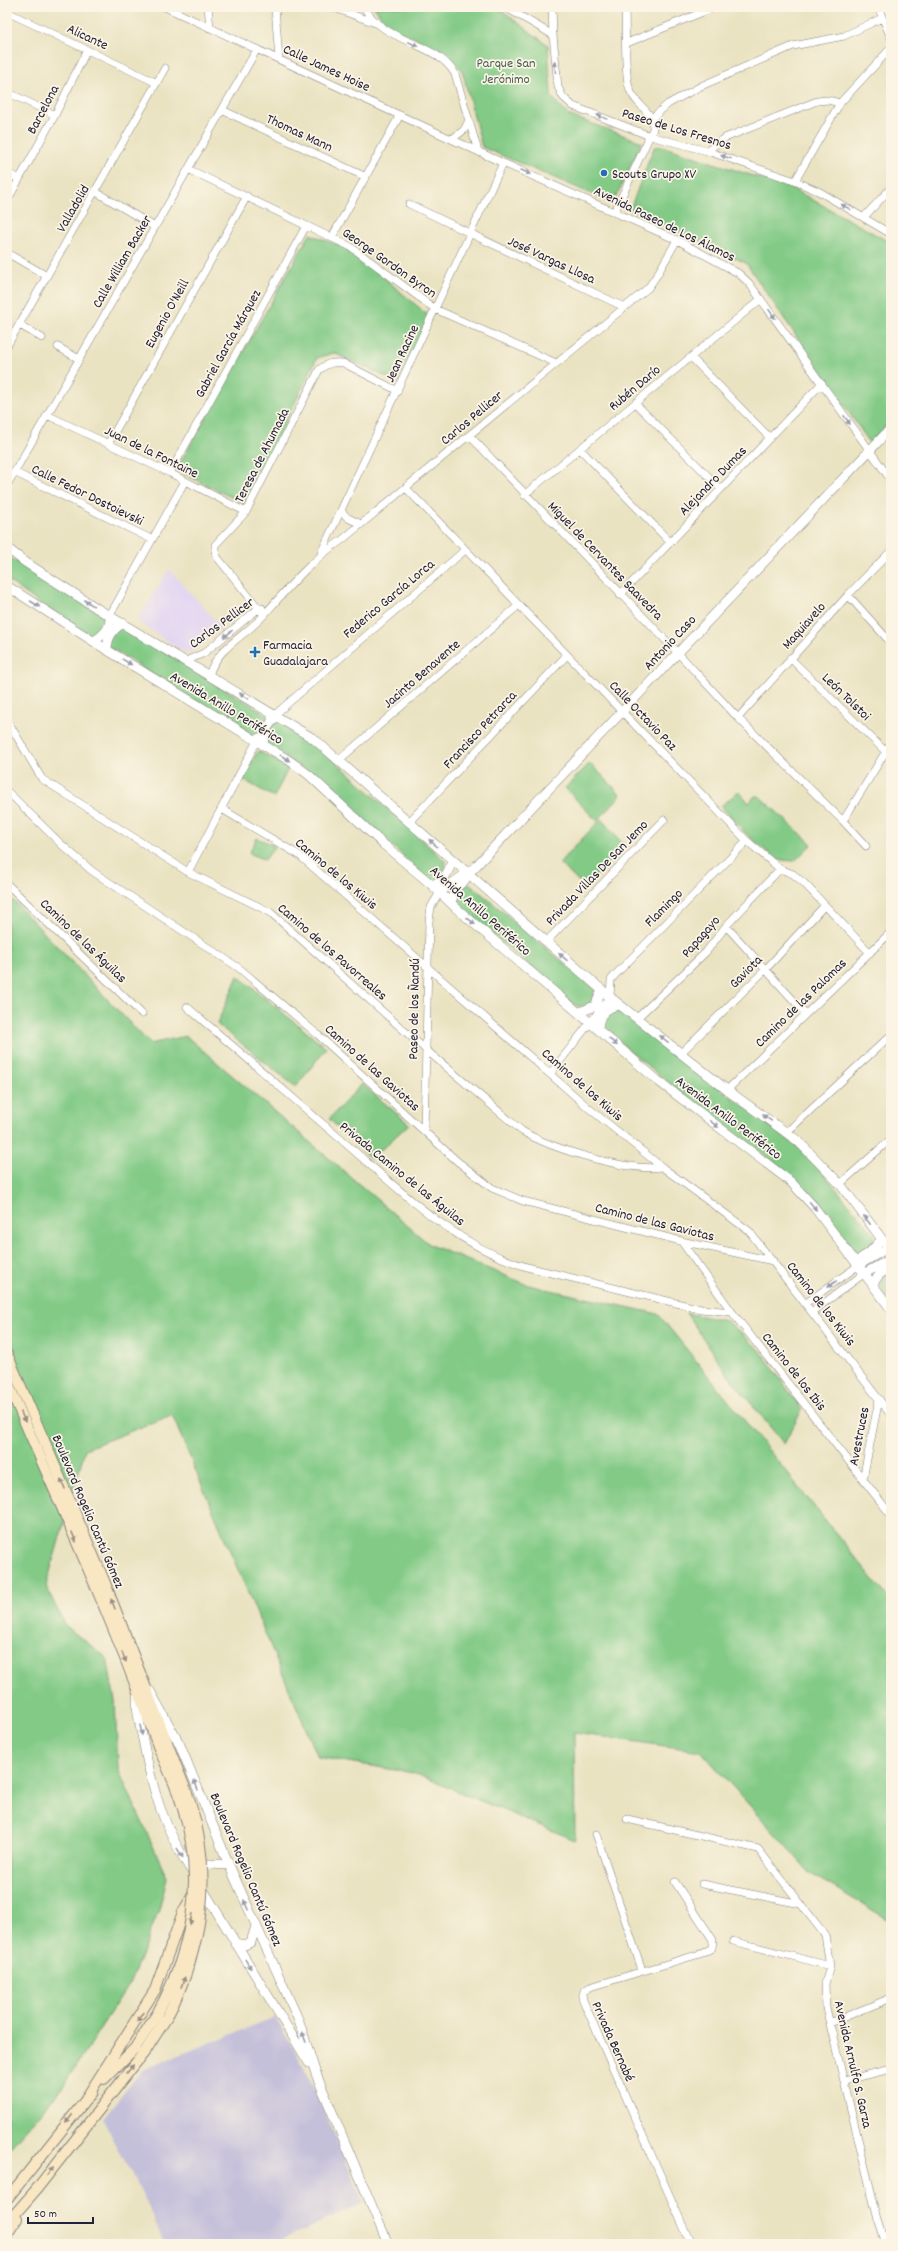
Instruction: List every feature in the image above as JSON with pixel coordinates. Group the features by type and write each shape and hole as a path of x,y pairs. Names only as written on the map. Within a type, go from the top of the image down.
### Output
{"main road":[{"name":"Boulevard Rogelio Cantú Gómez","path":"7,1354 105,1583 143,1679 162,1744 182,1803 190,1842 194,1887 192,1917 184,1954 170,1990 157,2014 134,2048 87,2097 7,2200"},
{"name":"Boulevard Rogelio Cantú Gómez","path":"7,1382 52,1484 138,1691 194,1819 199,1839 203,1881 200,1920 194,1951 178,1996 167,2017 146,2050 35,2191 7,2223"},
{"path":"87,2097 156,1990 183,1912 198,1881"},
{"path":"7,2193 31,2168"},
{"path":"7,2234 35,2191"}],"street":[{"name":"Calle James Hoise","path":"165,7 478,151"},
{"path":"208,7 210,28"},
{"path":"275,7 278,59"},
{"path":"332,7 380,25 450,64 456,74 478,151"},
{"path":"364,7 380,25"},
{"path":"505,7 553,35"},
{"name":"Paseo de Los Fresnos","path":"552,7 557,80 562,97 573,106 650,136 707,151 795,181 864,217 891,234"},
{"path":"615,211 653,129 652,118 630,91 626,7"},
{"path":"627,43 715,7"},
{"path":"878,7 891,38"},
{"name":"Alicante","path":"7,12 157,83"},
{"path":"652,118 668,104 701,86 794,46 844,36 882,18"},
{"path":"795,181 840,103 891,48"},
{"name":"Calle William Backer","path":"7,485 257,49"},
{"name":"Barcelona","path":"7,201 55,115 87,50"},
{"name":"Valladolid","path":"7,346 166,68"},
{"path":"7,92 55,115"},
{"path":"707,151 725,138 817,101 828,100 840,103"},
{"name":"Thomas Mann","path":"222,110 366,177"},
{"path":"332,237 400,115"},
{"path":"452,139 464,130 469,120"},
{"name":"Avenida Paseo de Los Álamos","path":"478,151 677,240 738,273 749,283 761,299 891,480"},
{"name":"Jean Racine","path":"321,553 342,512 503,162"},
{"name":"George Gordon Byron","path":"188,169 332,237 354,250 435,310 556,363"},
{"path":"7,173 19,179"},
{"path":"864,217 891,188"},
{"path":"96,192 155,227"},
{"name":"Eugenio O'Neill","path":"108,444 247,196"},
{"name":"José Vargas Llosa","path":"409,204 470,235 624,308"},
{"name":"Gabriel García Márquez","path":"170,473 306,226"},
{"name":"Carlos Pellicer","path":"209,675 212,665 222,651 264,615 271,605 321,553 361,524 406,488 648,288 677,240"},
{"path":"7,253 47,276"},
{"name":"Rubén Darío","path":"524,495 761,299"},
{"path":"20,325 42,338"},
{"path":"58,347 79,359"},
{"path":"691,357 770,438"},
{"name":"Teresa de Ahumada","path":"264,615 217,557 215,551 218,541 246,512 319,370 326,364 334,362 344,363 398,391"},
{"name":"Alejandro Dumas","path":"620,595 822,383"},
{"path":"635,403 721,489"},
{"name":"Juan de la Fontaine","path":"47,415 170,473 246,512"},
{"name":"Antonio Caso","path":"470,875 474,868 891,428"},
{"name":"Miguel de Cervantes Saavedra","path":"469,435 524,495 678,653 738,718 843,821 866,846"},
{"path":"580,449 670,542"},
{"name":"Calle Fedor Dostoievski","path":"14,472 151,539"},
{"path":"94,641 104,635 109,627 110,615 151,539 185,481"},
{"name":"Calle Octavio Paz","path":"406,488 747,841 780,869 799,878 870,953"},
{"path":"342,512 348,518 361,524"},
{"name":"Avenida Anillo Periférico","path":"7,548 25,562 110,615 272,714 306,733 339,760 610,997 728,1090 787,1132 810,1152 840,1184 890,1248"},
{"name":"Federico García Lorca","path":"272,714 465,550"},
{"name":"Maquiavelo","path":"738,718 790,658 891,551"},
{"name":"Avenida Anillo Periférico","path":"7,586 107,650 258,741 309,775 383,844 594,1024 657,1080 791,1182 814,1208 891,1309"},
{"path":"848,595 891,643"},
{"name":"Carlos Pellicer","path":"186,661 204,653 258,609 271,605"},
{"name":"Jacinto Benavente","path":"339,760 519,605"},
{"path":"107,650 108,638 114,630 123,623"},
{"name":"Francisco Petrarca","path":"409,822 567,655"},
{"name":"León Tolstoi","path":"790,658 886,752"},
{"path":"188,872 258,741 265,733 272,714"},
{"name":"Camino de los Pavorreales","path":"7,720 42,779 55,790 188,872 270,912 425,1049 522,1131 537,1140 622,1165 652,1169 662,1167"},
{"path":"843,821 891,743"},
{"name":"Camino de las Gaviotas","path":"7,791 62,845 92,871 239,968 424,1130 457,1161 492,1188 537,1205 680,1241 773,1261"},
{"name":"Camino de los Kiwis","path":"222,809 299,855 550,1074 662,1167 749,1231 813,1311 891,1415"},
{"name":"Privada Villas De San Jemo","path":"546,942 664,820"},
{"name":"Flamingo","path":"610,997 611,980 615,975 747,841"},
{"path":"432,885 444,878 449,870 452,860"},
{"name":"Papagayo","path":"637,1018 706,952 726,926 780,869"},
{"path":"440,892 470,875"},
{"path":"451,903 455,889 470,875"},
{"name":"Camino de las Águilas","path":"7,884 142,1014"},
{"name":"Paseo de los Ñandú","path":"424,1130 427,967 431,907 433,899 440,892"},
{"name":"Gaviota","path":"681,1053 766,970 825,905"},
{"path":"726,926 806,1014"},
{"name":"Camino de las Palomas","path":"728,1090 891,932"},
{"path":"580,1012 595,1006 602,990"},
{"path":"594,1024 610,997"},
{"path":"550,1074 607,1008 620,1005"},
{"name":"Privada Camino de las Águilas","path":"187,1007 420,1208 467,1241 509,1262 527,1267 701,1309 732,1312"},
{"path":"787,1132 891,1035"},
{"path":"840,1184 891,1139"},
{"path":"813,1311 859,1266 882,1239"},
{"name":"Camino de los Ibis","path":"680,1241 732,1312 891,1515"},
{"path":"806,1303 859,1266 890,1248"},
{"path":"859,1266 891,1259"},
{"path":"872,1284 880,1274 891,1267"},
{"name":"Avestruces","path":"863,1479 879,1399"},
{"name":"Boulevard Rogelio Cantú Gómez","path":"143,1679 180,1745 228,1865 298,2021 316,2074 388,2244"},
{"name":"Boulevard Rogelio Cantú Gómez","path":"138,1691 137,1709 153,1788 174,1844 316,2074"},
{"name":"Avenida Arnulfo S. Garza","path":"627,1819 758,1849 825,1935 830,1966 825,1984 825,1996 830,2022 878,2220 886,2244"},
{"path":"596,1834 642,1970 703,1953 713,1946 713,1940 675,1882"},
{"path":"198,1881 198,1871 205,1866 213,1863 228,1865"},
{"path":"702,1884 801,1904"},
{"path":"235,1943 245,1945 251,1942 256,1926"},
{"path":"734,1941 830,1966"},
{"name":"Privada Bernabé","path":"642,1970 590,1987 584,1991 582,1998 691,2244"},
{"path":"830,2022 891,1998"},
{"path":"845,2080 891,2069"}],"shaded area":[{"path":"169,569 221,627 194,651 184,652 137,621"},
{"path":"275,2017 306,2070 364,2203 272,2244 164,2244 152,2214 103,2119 142,2070"}],"green space":[{"name":"Parque San Jerónimo","path":"374,7 497,7 548,45 551,96 568,115 642,142 613,203 482,147 462,70 442,50 388,26"},
{"path":"662,146 793,189 891,243 891,421 870,443 746,263 630,209 654,147"},
{"path":"310,234 351,250 429,316 397,382 334,353 317,358 245,504 176,470"},
{"path":"7,556 312,742 344,769 445,861 446,867 441,875 432,881 423,874 315,776 42,605 7,580"},
{"path":"258,751 289,767 274,797 242,779"},
{"path":"590,763 621,795 597,821 565,788"},
{"path":"739,791 749,803 755,796 759,796 812,844 795,861 777,860 748,836 721,806"},
{"path":"601,819 624,845 585,888 559,863"},
{"path":"257,838 275,846 265,860 249,853"},
{"path":"470,884 596,990 596,997 594,1000 584,1006 576,1006 458,904 456,899 462,888"},
{"path":"7,894 150,1044 186,1036 430,1245 528,1285 658,1314 891,1601 891,1921 811,1874 701,1751 574,1733 575,1840 413,1773 318,1757 172,1415 85,1449 46,1586 65,1626 107,1658 115,1701 118,1769 167,1877 159,1910 132,1979 59,2092 7,2151"},
{"path":"238,976 326,1048 296,1087 217,1024"},
{"path":"612,1012 620,1012 808,1155 874,1234 871,1245 864,1251 853,1254 801,1185 778,1165 685,1097 604,1029 605,1020"},
{"path":"362,1084 409,1124 371,1159 329,1119"},
{"path":"891,1271 891,1303 884,1293 881,1284 883,1276"},
{"path":"686,1313 727,1321 760,1350 802,1410 784,1444 728,1375"}],"place":[{"name":"Scouts Grupo XV","path":"604,173"},
{"name":"Farmacia Guadalajara","path":"255,652"}]}
